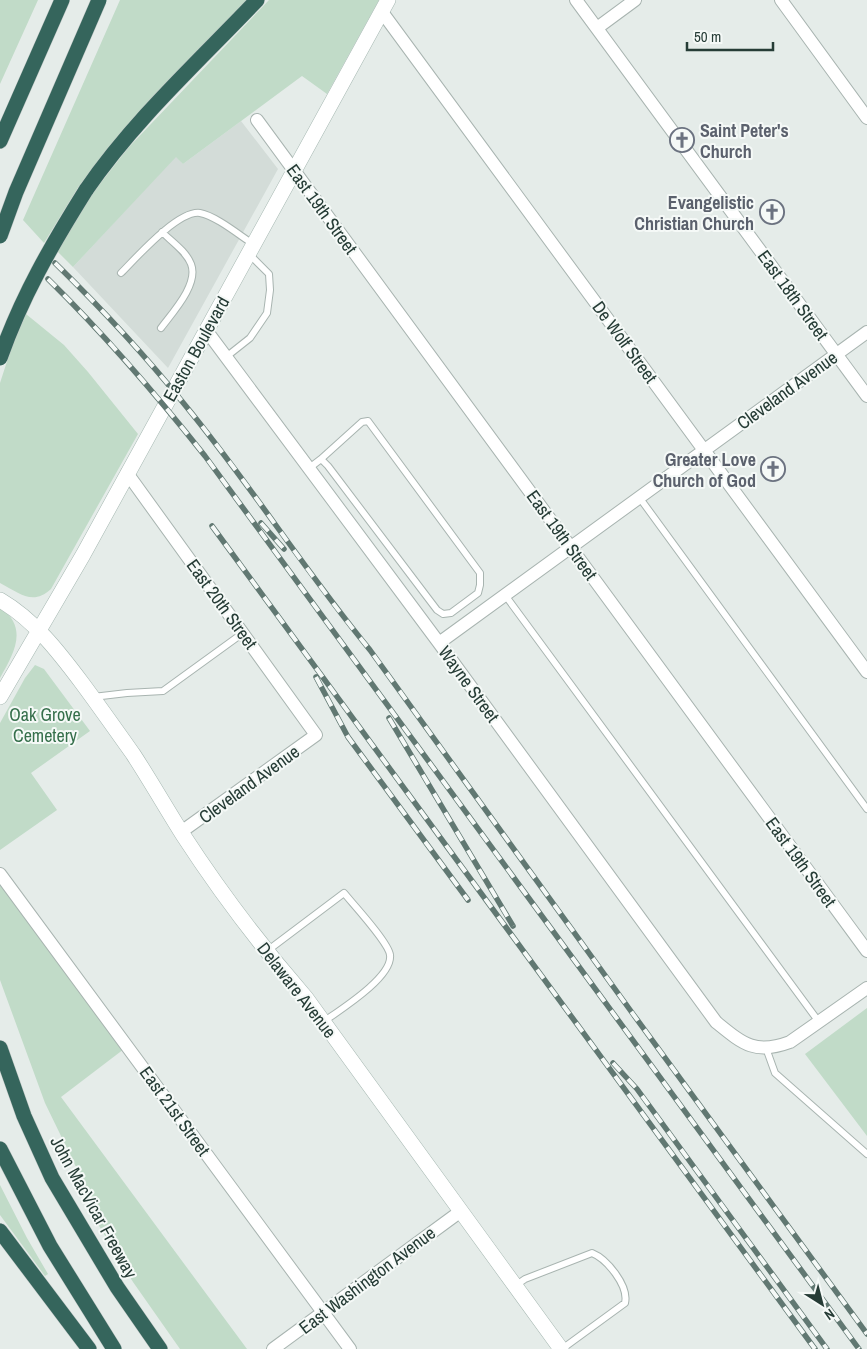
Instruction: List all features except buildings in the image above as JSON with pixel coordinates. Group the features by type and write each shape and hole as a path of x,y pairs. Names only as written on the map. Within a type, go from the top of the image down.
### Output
{"highway":[{"path":"0,141 62,0"},
{"path":"0,236 16,192 99,0"},
{"path":"0,358 9,332 32,281 86,190 121,144 145,117 257,0"},
{"path":"0,135 10,116"},
{"name":"John MacVicar Freeway","path":"0,1048 24,1116 52,1178 117,1287 160,1349"},
{"path":"0,1149 50,1246 114,1349"},
{"path":"0,1231 89,1349"}],"main road":[{"name":"Easton Boulevard","path":"0,697 82,555 385,6"},
{"path":"0,600 19,612 38,629"},
{"name":"Delaware Avenue","path":"38,629 69,665 132,753 181,832 266,952 306,998 562,1349"}],"street":[{"name":"East 18th Street","path":"576,0 867,396"},
{"path":"597,28 635,0"},
{"path":"781,0 867,118"},
{"name":"De Wolf Street","path":"385,6 867,672"},
{"name":"East 19th Street","path":"256,120 867,951"},
{"name":"Wayne Street","path":"206,330 308,469 440,643 716,1022 745,1044 766,1048"},
{"name":"Cleveland Avenue","path":"440,643 867,332"},
{"name":"East 20th Street","path":"127,473 316,735"},
{"name":"Cleveland Avenue","path":"181,832 316,735"},
{"name":"East 21st Street","path":"0,874 350,1349"},
{"path":"766,1048 790,1042 867,988"},
{"name":"East Washington Avenue","path":"273,1349 461,1211"}],"lane":[{"path":"121,273 162,232 185,216 198,213 216,220 251,248 268,274 270,290 267,313 250,338 226,357"},
{"path":"161,328 188,289 193,274 188,258 162,232"},
{"path":"308,469 362,422 368,421 480,573 478,593 451,613 443,614 437,610 321,459"},
{"path":"639,497 867,809"},
{"path":"505,595 819,1022"},
{"path":"92,697 127,693 164,692 243,633"},
{"path":"266,952 344,893 383,942 390,954 390,959 389,964 376,983 323,1022"},
{"path":"766,1048 775,1073 867,1154"},
{"path":"515,1286 525,1279 592,1253 600,1256 622,1284 627,1296 625,1303 562,1349"}],"shaded area":[{"path":"241,121 278,169 168,368 73,267 176,156 183,164"}],"green space":[{"path":"0,0 38,0 0,84"},
{"path":"120,0 248,0 99,160 79,186 44,243 23,220"},
{"path":"269,0 379,0 327,94 302,76 183,164 176,157 73,267 57,251 92,194 128,148"},
{"path":"26,314 64,345 138,434 51,589 38,597 20,594 0,583 0,383 12,346"},
{"path":"0,607 9,615 14,623 16,641 14,650 0,678"},
{"name":"Oak Grove Cemetery","path":"35,665 44,669 90,731 31,773 57,810 0,850 0,723 25,678"},
{"path":"0,880 124,1049 61,1097 247,1349 180,1349 133,1282 90,1211 94,1204 45,1103 0,980"},
{"path":"867,1008 867,1136 805,1054"},
{"path":"0,1185 48,1274 45,1276 0,1215"}],"railway":[{"path":"55,263 138,350 209,435 323,590 370,650 867,1334"},
{"path":"48,279 90,321 205,456 859,1349"},
{"path":"261,523 284,549"},
{"path":"212,526 815,1349"},
{"path":"316,677 348,737 468,900"},
{"path":"389,718 513,926"},
{"path":"613,1063 637,1089 827,1349"}],"place":[{"name":"Saint Peter's Church","path":"682,140"},
{"name":"Evangelistic Christian Church","path":"772,212"},
{"name":"Greater Love Church of God","path":"773,469"}]}
